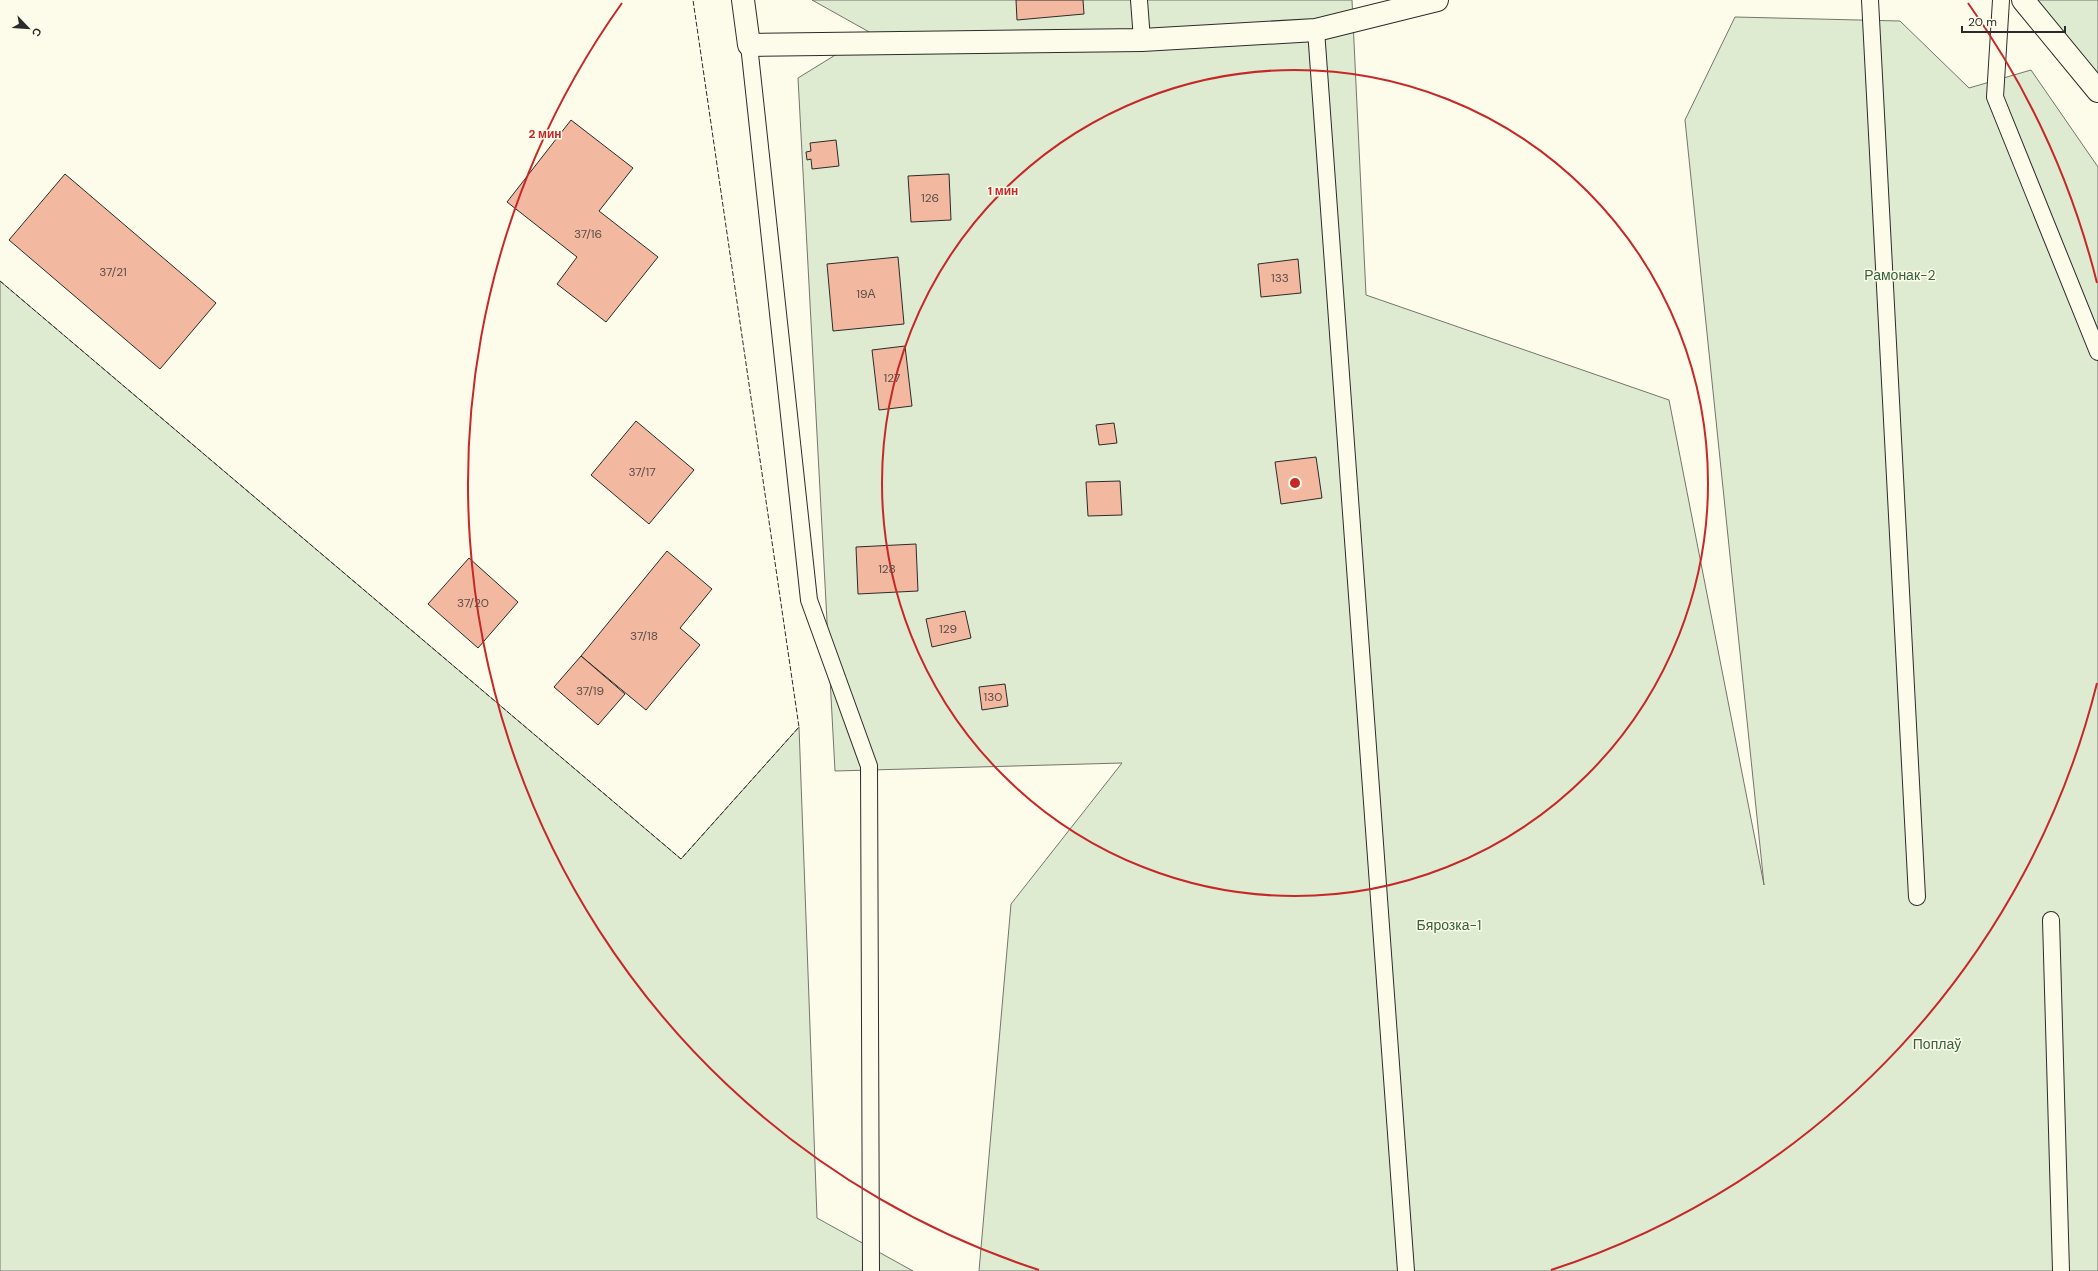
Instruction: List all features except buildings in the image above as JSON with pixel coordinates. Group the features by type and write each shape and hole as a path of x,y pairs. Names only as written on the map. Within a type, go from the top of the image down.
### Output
{"street":[{"path":"743,0 749,45 1142,40 1316,30 1437,0"},
{"path":"2023,0 2098,91"}],"lane":[{"path":"1139,0 1142,40"},
{"path":"1870,0 1917,897"},
{"path":"2001,0 1995,97 2098,352"},
{"path":"1316,30 1406,1271"},
{"path":"749,45 809,600 869,766 871,1271"},
{"path":"2052,920 2061,1271"}],"green space":[{"name":"Бярозка-1","path":"812,0 1352,0 1366,295 1669,400 1764,885 1685,120 1735,17 1900,21 1969,88 2031,70 2098,167 2098,1271 979,1271 1011,904 1122,763 835,771 798,78 871,33"},
{"path":"2019,0 2098,0 2098,79"},
{"path":"0,281 681,859 799,727 817,1218 913,1271 0,1271"}],"fence":[{"path":"0,281 681,859 799,727 693,0"}],"park label":[{"name":"Рамонак-2","path":"1900,275"},
{"name":"Поплаў","path":"1937,1044"}]}
